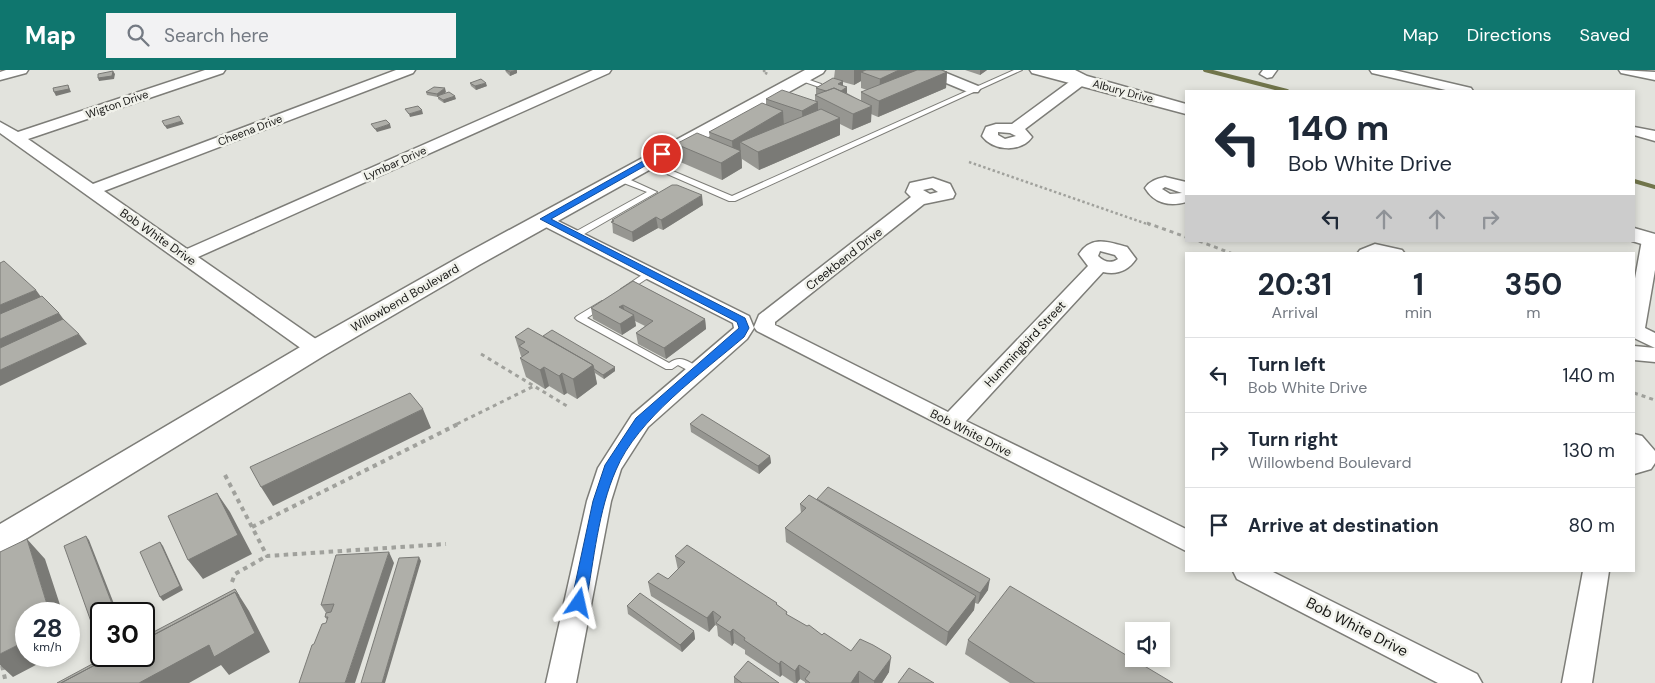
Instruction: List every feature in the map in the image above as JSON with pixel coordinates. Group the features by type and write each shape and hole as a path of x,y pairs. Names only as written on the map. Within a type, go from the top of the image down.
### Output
{"street":[{"path":"0,76 21,70"},
{"name":"Wigton Drive","path":"15,138 218,70"},
{"name":"Cheena Drive","path":"92,190 408,70"},
{"name":"Lymbar Drive","path":"186,256 604,70"},
{"path":"1038,70 1081,80"},
{"name":"Albury Drive","path":"1062,70 1081,80 1185,109"},
{"path":"1377,70 1462,90"},
{"path":"1626,70 1655,76"},
{"path":"932,72 974,89"},
{"name":"Willowbend Boulevard","path":"0,539 316,349 544,219 646,163 812,78"},
{"path":"1015,129 1081,80"},
{"name":"Bob White Drive","path":"0,126 316,349"},
{"path":"1635,131 1655,136"},
{"name":"Creekbend Drive","path":"766,319 921,198"},
{"path":"544,219 742,320 744,328 740,334 640,421 610,468 599,501 561,683"},
{"path":"1635,322 1646,239"},
{"path":"1370,252 1375,249 1394,249"},
{"name":"Hummingbird Street","path":"951,423 1099,265"},
{"name":"Bob White Drive","path":"766,319 764,327 772,333 1185,540"},
{"path":"1635,331 1655,341"},
{"path":"1635,353 1655,355"},
{"path":"1635,443 1644,452 1646,458 1643,463 1635,465"},
{"name":"Bob White Drive","path":"1248,572 1468,683"},
{"path":"1577,683 1596,572"}],"lane":[{"path":"646,163 732,199 1019,70"},
{"path":"576,235 653,192 619,178"},
{"path":"651,272 580,318 669,367 678,361 697,371"}],"path":[{"path":"765,70 763,72 768,74"},
{"path":"969,162 1185,236"},
{"path":"1202,242 1228,252"},
{"path":"481,354 567,406"},
{"path":"252,527 534,386"},
{"path":"1635,393 1655,400"},
{"path":"225,475 267,556"},
{"path":"232,582 235,574 267,556 446,544"},
{"path":"0,657 6,683"}],"building":[{"path":"866,70 899,70 880,79 861,72"},
{"path":"917,70 941,70 947,72 879,101 861,92"},
{"path":"113,71 112,76 98,78 98,74"},
{"path":"833,78 843,81 838,84 847,87 841,91 834,88 826,91 816,88"},
{"path":"481,79 486,83 475,86 470,83"},
{"path":"68,85 69,89 54,92 53,88"},
{"path":"434,87 445,88 437,94 426,92"},
{"path":"834,88 872,106 853,114 815,95"},
{"path":"782,90 818,102 802,111 766,99"},
{"path":"449,92 455,96 443,100 437,96"},
{"path":"762,103 783,111 732,141 709,132"},
{"path":"418,106 422,110 409,114 405,109"},
{"path":"821,109 840,118 758,152 740,142"},
{"path":"179,116 182,121 165,126 162,121"},
{"path":"386,120 390,124 375,129 371,124"},
{"path":"697,133 741,151 721,163 676,144"},
{"path":"672,185 677,185 702,195 661,220 656,217 632,232 611,222 614,221 612,220"},
{"path":"4,261 36,290 0,305 0,263"},
{"path":"633,281 705,319 664,348 636,333 653,321 623,305 619,307 634,315 620,324 591,308"},
{"path":"42,296 59,313 0,339 0,314"},
{"path":"63,319 79,334 0,370 0,348"},
{"path":"528,328 593,365 573,379 562,373 559,376 544,367 540,370 520,358 529,352 519,346 525,342 515,337"},
{"path":"552,330 615,367 603,375 594,369 593,365 543,336"},
{"path":"410,393 423,409 261,487 250,467"},
{"path":"702,414 770,456 758,466 690,424"},
{"path":"828,487 990,579 980,593 817,499"},
{"path":"217,493 238,535 188,560 168,516"},
{"path":"809,495 976,596 948,632 785,528 806,508 800,504"},
{"path":"86,536 111,602 90,602 90,619 64,546"},
{"path":"27,539 46,602 15,602 15,646 0,654 0,552"},
{"path":"160,542 180,586 160,597 140,552"},
{"path":"687,545 777,603 787,612 786,614 807,626 809,625 822,635 824,633 851,651 860,639 890,655 891,658 874,681 859,671 851,683 810,683 805,679 810,672 799,665 795,671 781,661 779,664 744,640 745,638 733,629 730,632 716,623 721,617 713,611 707,618 648,582 658,573 668,579 685,562 675,556"},
{"path":"389,552 345,683 299,683 312,645 322,624 326,623 328,617 325,617 326,613 331,612 334,604 321,605 336,555"},
{"path":"419,557 382,683 361,683 399,558"},
{"path":"1010,586 1125,654 1125,667 1146,667 1173,683 1035,683 968,640"},
{"path":"235,589 239,596 235,592 155,634 155,631"},
{"path":"235,592 255,633 214,657 209,645 139,683 61,683 91,667 155,667 155,634"},
{"path":"640,593 694,631 680,645 627,606"},
{"path":"748,661 779,683 742,683 734,677"},
{"path":"90,665 91,667 61,683 57,683"},
{"path":"909,668 934,683 898,683"}],"waterway":[{"path":"1205,70 1283,90"},
{"path":"1635,181 1655,187"}],"route":[{"path":"579,603 599,501 610,468 623,445 640,421 740,334 744,328 742,320 544,219 662,154"}]}
